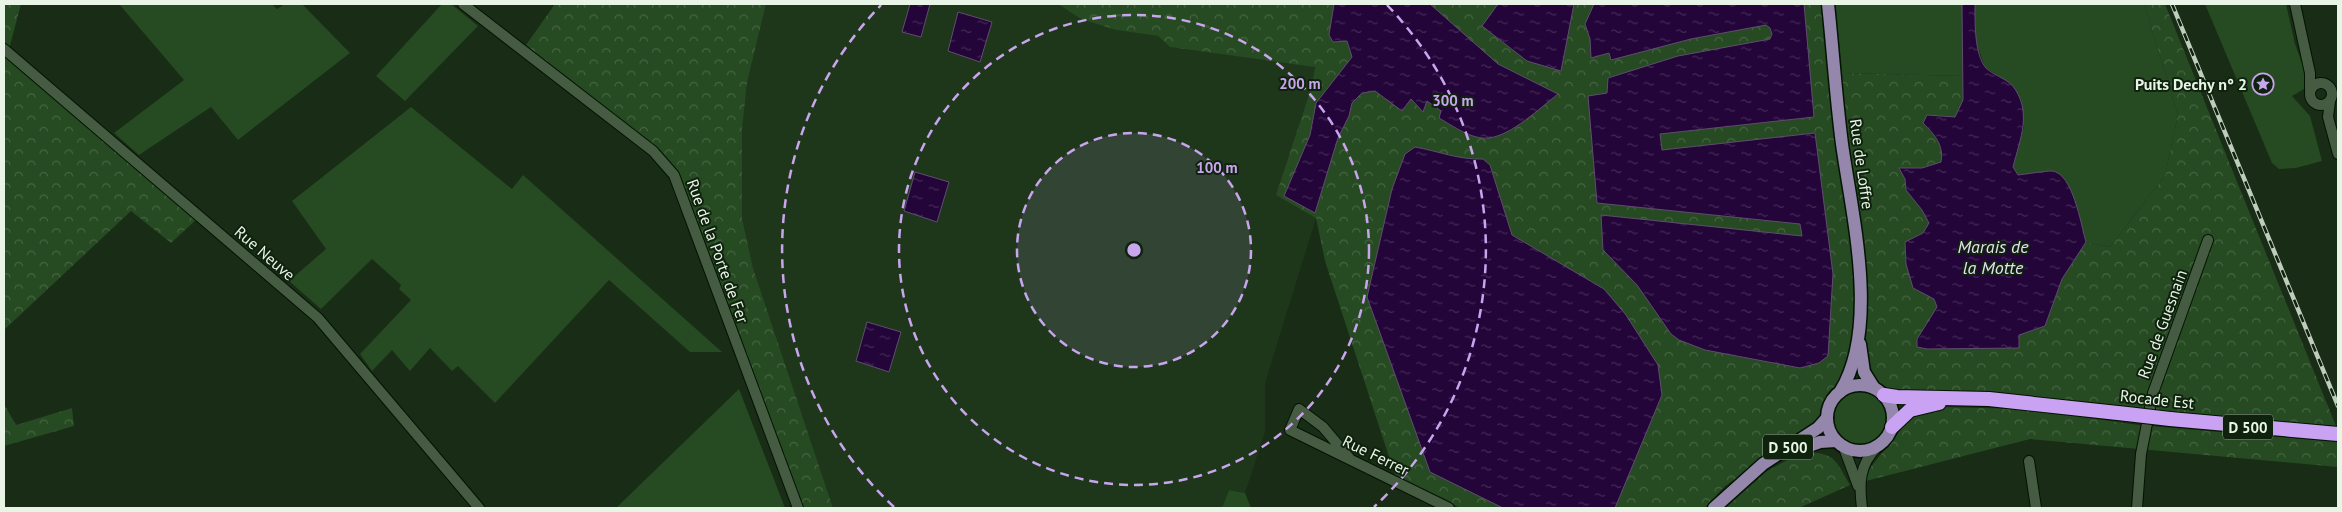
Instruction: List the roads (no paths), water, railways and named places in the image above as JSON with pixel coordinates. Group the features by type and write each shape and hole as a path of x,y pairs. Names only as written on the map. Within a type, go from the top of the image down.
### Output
{"highway":[{"name":"D 500","path":"1879,392 1897,397 1972,398"},
{"name":"D 500","path":"1892,427 1903,414 1913,409 1972,398"},
{"name":"Rocade Est","path":"1972,398 2332,434"}],"main road":[{"name":"Rue de Loffre","path":"1828,4 1841,131 1860,263 1861,292 1859,329 1852,368 1840,392"},
{"name":"Rue de Loffre","path":"1859,329 1863,368 1879,392"},
{"path":"1858,385 1879,392 1892,410 1892,427 1885,440 1877,447 1861,452 1840,444 1830,432 1826,418 1830,404 1840,392 1858,385"},
{"name":"D 500","path":"1714,508 1773,456 1818,428 1826,418"},
{"name":"D 500","path":"1749,477 1803,447 1823,441 1840,444"}],"street":[{"name":"Rue de la Porte de Fer","path":"463,4 653,152 674,175 798,508"},
{"path":"2295,4 2309,63 2311,98 2319,105 2329,122"},
{"name":"Rue Neuve","path":"4,49 318,318 479,508"},
{"path":"2309,63 2315,74 2331,86 2333,98 2328,110 2329,122 2338,154"},
{"path":"2310,90 2316,84 2331,86"},
{"path":"2319,105 2333,98"},
{"name":"Rue de Guesnain","path":"2137,508 2141,454 2153,393 2208,240"},
{"name":"Rue Ferrer","path":"1350,459 1323,426 1299,409 1290,430 1449,508"},
{"path":"1840,444 1859,489 1862,508"},
{"path":"1859,489 1863,466 1877,447"},
{"path":"2029,461 2036,508"}],"water":[{"path":"910,4 930,4 921,37 902,32"},
{"path":"1334,4 1430,4 1498,64 1558,94 1507,132 1498,136 1483,138 1463,132 1439,118 1441,111 1427,101 1423,112 1411,99 1402,111 1375,91 1362,93 1352,103 1349,116 1338,138 1315,213 1284,196 1310,135 1316,103 1352,57 1347,41 1333,42 1329,35"},
{"path":"1498,4 1574,4 1561,71 1527,61 1482,26"},
{"path":"1594,4 1804,4 1814,117 1660,134 1662,150 1815,133 1833,274 1828,356 1819,363 1800,368 1705,350 1679,340 1671,334 1637,285 1603,250 1601,215 1802,236 1800,224 1597,203 1588,96 1607,93 1608,78 1678,56 1770,39 1772,34 1770,28 1766,25 1691,39 1611,60 1609,53 1591,58 1590,39 1585,24"},
{"name":"Marais de la Motte","path":"1962,4 1975,4 1977,46 1982,62 1986,68 2012,85 2022,105 2023,125 2013,167 2018,175 2052,171 2059,174 2071,190 2086,242 2062,279 2045,326 2019,335 2019,348 1927,349 1917,347 1917,339 1937,307 1934,299 1913,288 1906,264 1905,242 1923,233 1929,223 1922,210 1906,190 1905,179 1899,168 1922,168 1941,162 1940,145 1923,123 1927,115 1955,117 1963,100"},
{"path":"958,12 992,22 980,62 948,51"},
{"path":"1415,147 1457,157 1483,159 1490,165 1512,235 1604,289 1626,315 1658,365 1662,395 1615,508 1503,508 1430,472 1367,297 1392,189 1405,154"},
{"path":"915,172 949,182 937,222 904,211"},
{"path":"867,322 901,332 889,372 856,361"}],"railway":[{"path":"2172,4 2338,406"}],"place":[{"name":"Puits Dechy n° 2","path":"2263,84"}]}
